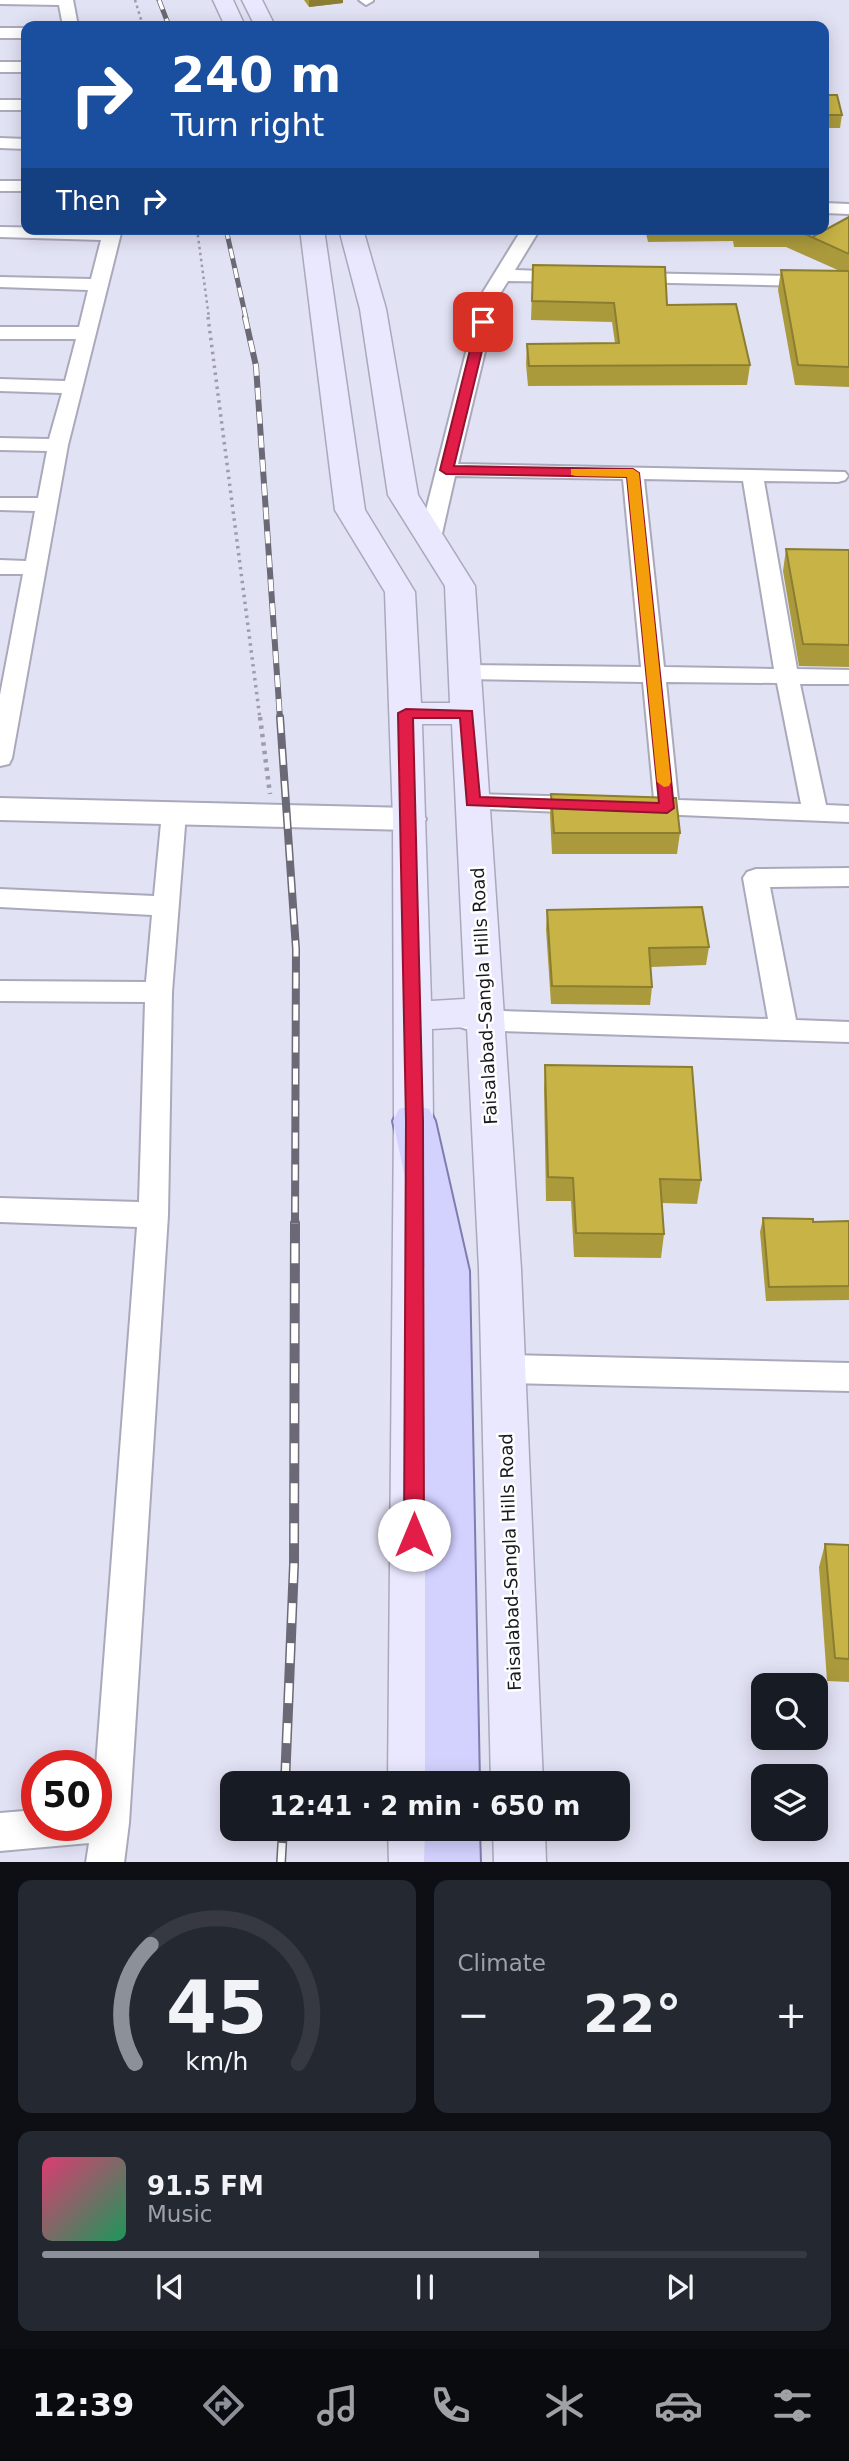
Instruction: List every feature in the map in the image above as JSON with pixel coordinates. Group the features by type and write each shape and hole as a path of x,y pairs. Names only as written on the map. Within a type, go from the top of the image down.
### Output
{"main road":[{"path":"223,0 233,21"},
{"path":"252,0 262,21"},
{"path":"313,235 350,510 400,592 410,819 414,1121 414,1771"},
{"name":"Faisalabad-Sangla Hills Road","path":"353,235 373,309 403,495 460,586 503,1369 517,1771"},
{"path":"406,713 467,714"},
{"path":"411,1020 485,1015"},
{"path":"414,1121 447,1272 452,1771"},
{"path":"414,1841 415,1862"},
{"path":"452,1841 452,1862"},
{"path":"519,1841 520,1862"}],"street":[{"path":"0,0 66,0 69,21"},
{"path":"0,33 21,33"},
{"path":"0,67 21,67"},
{"path":"0,105 21,105"},
{"path":"0,144 21,144"},
{"path":"0,186 21,187"},
{"path":"829,208 849,209"},
{"path":"0,232 21,232"},
{"path":"0,758 10,650 37,568 58,445 112,235"},
{"path":"429,538 489,297 527,235"},
{"path":"503,275 586,277"},
{"path":"614,278 849,282"},
{"path":"0,282 99,285"},
{"path":"0,333 87,333"},
{"path":"0,385 73,387"},
{"path":"0,444 58,445"},
{"path":"446,470 838,476"},
{"path":"633,473 667,808"},
{"path":"752,474 786,676 815,813"},
{"path":"0,504 48,505"},
{"path":"0,567 37,568"},
{"path":"465,672 849,677"},
{"path":"472,802 849,814"},
{"path":"0,809 410,819"},
{"path":"105,1750 153,1215 159,992 174,813"},
{"path":"784,1030 756,878 849,877"},
{"path":"0,898 166,906"},
{"path":"0,991 159,992"},
{"path":"485,1015 849,1032"},
{"path":"0,1210 153,1215"},
{"path":"503,1369 849,1377"},
{"path":"0,1832 21,1830"},
{"path":"101,1841 105,1862"}],"path":[{"path":"135,0 141,21"},
{"path":"198,235 273,816"}],"building":[{"path":"829,95 837,95 842,115 829,115"},
{"path":"849,217 849,254 807,235 829,235 829,228"},
{"path":"533,265 665,267 667,305 736,304 750,365 529,366 527,344 619,343 614,303 532,301"},
{"path":"781,270 849,271 849,367 798,365"},
{"path":"786,549 849,550 849,645 803,644"},
{"path":"551,794 676,798 680,833 554,833"},
{"path":"702,907 709,947 649,948 652,987 552,986 547,910"},
{"path":"545,1065 692,1067 701,1180 660,1179 664,1234 576,1233 573,1178 548,1177"},
{"path":"763,1218 813,1219 813,1222 849,1221 849,1286 769,1287"},
{"path":"825,1544 849,1545 849,1659 835,1658"}],"railway":[{"path":"159,0 167,21"},
{"path":"227,235 246,318"},
{"path":"245,317 256,366 280,719"},
{"path":"280,717 296,949 295,1225"},
{"path":"285,1771 294,1564 295,1223"},
{"path":"281,1862 282,1841"}],"slow traffic":[{"path":"576,472 633,473 664,782"}],"route":[{"path":"414,1535 414,1121 406,713 467,714 472,802 667,808 633,473 446,470 483,322"}]}
